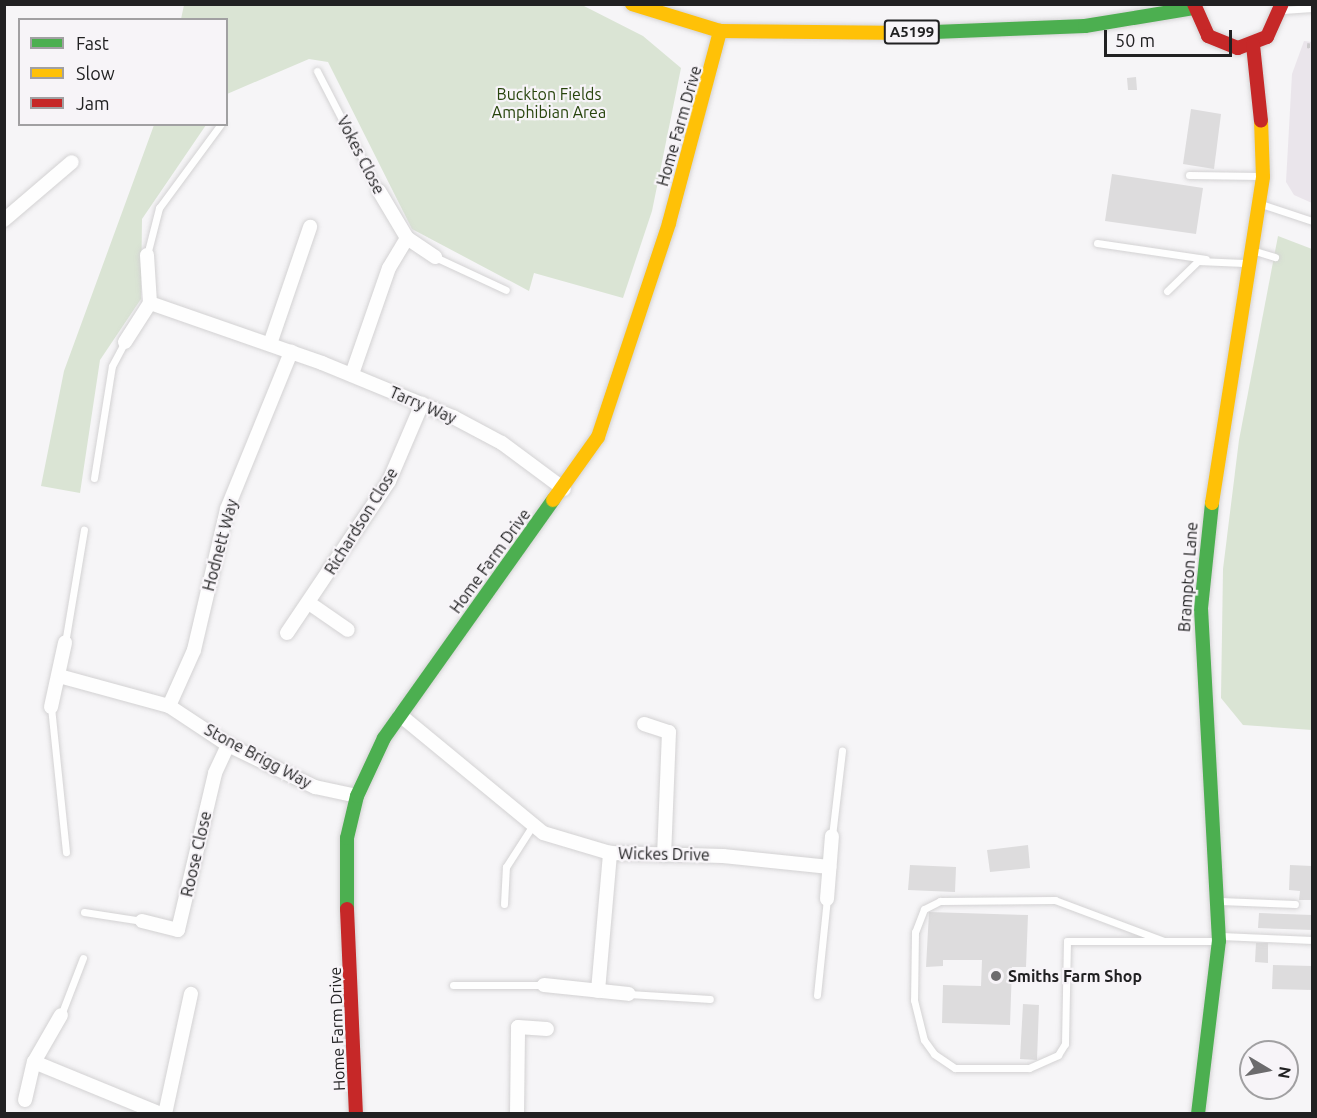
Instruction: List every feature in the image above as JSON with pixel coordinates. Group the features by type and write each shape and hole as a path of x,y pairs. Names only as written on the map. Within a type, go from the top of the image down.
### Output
{"main road":[{"name":"A5199","path":"632,4 720,31 820,36 1085,26 1194,6"},
{"path":"1194,6 1202,28 1217,43 1253,45 1275,29 1282,7"},
{"name":"Home Farm Drive","path":"356,1113 346,888 347,838 357,796 373,756 400,715 564,489 598,437 627,362 710,83 720,31"},
{"name":"Brampton Lane","path":"1198,1113 1219,938 1201,608 1215,468 1263,177 1260,72 1253,45"}],"street":[{"path":"4,220 72,162"},
{"name":"Vokes Close","path":"379,191 407,238 435,257"},
{"path":"270,344 310,227"},
{"path":"352,374 389,268 407,238"},
{"path":"125,342 150,303 147,255"},
{"name":"Tarry Way","path":"150,303 352,374 422,404 501,443 564,489"},
{"name":"Hodnett Way","path":"169,706 194,650 227,510 291,352"},
{"name":"Richardson Close","path":"288,633 389,481 422,404"},
{"path":"309,603 348,630"},
{"path":"51,707 65,643"},
{"name":"Stone Brigg Way","path":"59,676 169,706 228,745 315,787 357,796"},
{"name":"Wickes Drive","path":"400,715 533,825 610,853 829,867"},
{"path":"644,724 669,732 664,855"},
{"name":"Roose Close","path":"142,921 178,930 215,773 228,745"},
{"path":"827,898 832,836"},
{"path":"598,991 610,853"},
{"path":"544,986 628,994"},
{"path":"34,1062 163,1113 190,994"},
{"path":"25,1100 34,1062 61,1016"},
{"path":"517,1113 518,1027 547,1029"}],"lane":[{"path":"1282,7 1312,8"},
{"name":"Vokes Close","path":"317,70 379,191"},
{"path":"147,255 159,208 220,126"},
{"path":"1190,176 1263,177"},
{"path":"1260,204 1312,221"},
{"path":"1097,243 1206,259 1275,257"},
{"name":"Vokes Close","path":"435,257 506,290"},
{"path":"1167,291 1206,259"},
{"path":"94,478 112,366 125,342"},
{"path":"65,643 84,530"},
{"path":"51,707 66,852"},
{"path":"832,836 842,752"},
{"path":"504,904 506,867 533,825"},
{"path":"817,995 827,898"},
{"path":"1164,940 1054,900 940,901 918,919 914,943 914,1000 924,1040 934,1054 955,1068 1039,1064 1065,1044 1067,941 1164,940 1219,938 1312,940"},
{"path":"1218,901 1295,904"},
{"path":"84,912 142,921"},
{"path":"61,1016 83,958"},
{"path":"453,985 544,986"},
{"path":"628,994 710,999"}],"shaded area":[{"path":"1304,41 1312,42 1312,203 1294,195 1286,182 1292,74"}],"green space":[{"name":"Buckton Fields Amphibian Area","path":"184,5 582,5 643,36 681,68 652,211 623,298 534,273 529,291 412,229 328,62 309,59 228,94 228,18 181,18"},
{"path":"154,126 205,126 142,219 141,299 100,360 80,493 41,486 64,371"},
{"path":"1278,236 1312,249 1312,730 1243,725 1221,698 1223,569 1239,440"}],"building":[{"path":"1136,77 1137,90 1128,90 1127,78"},
{"path":"1191,109 1221,114 1214,169 1183,164"},
{"path":"1112,174 1203,188 1196,234 1105,221"},
{"path":"1028,845 1030,868 990,872 987,850"},
{"path":"910,865 956,867 955,892 908,890"},
{"path":"1290,865 1312,866 1312,900 1299,900 1300,891 1289,890"},
{"name":"Smiths Farm Shop","path":"929,912 1028,915 1026,967 1012,967 1010,1025 942,1023 943,985 981,986 982,960 943,960 943,966 926,967"},
{"path":"1259,913 1312,915 1312,930 1258,928"},
{"path":"1256,943 1268,943 1268,963 1255,962"},
{"path":"1273,965 1312,966 1312,990 1272,989"},
{"path":"1023,1004 1039,1005 1037,1060 1020,1059"}],"railway":[{"path":"1307,45 1312,46"}],"traffic: fast":[{"path":"909,33 1085,26 1194,8"},
{"path":"347,909 347,838 357,796 384,738 553,500"},
{"path":"1198,1114 1219,941 1201,608 1212,503"}],"traffic: slow":[{"path":"632,4 720,31 909,33"},
{"path":"553,500 598,437 669,223 720,31"},
{"path":"1212,503 1263,177 1261,121"}],"traffic: jam":[{"path":"1194,4 1208,36 1238,48 1267,37 1282,4"},
{"path":"1253,45 1261,121"},
{"path":"347,909 356,1114"}],"place":[{"name":"Smiths Farm Shop","path":"996,976"}]}
